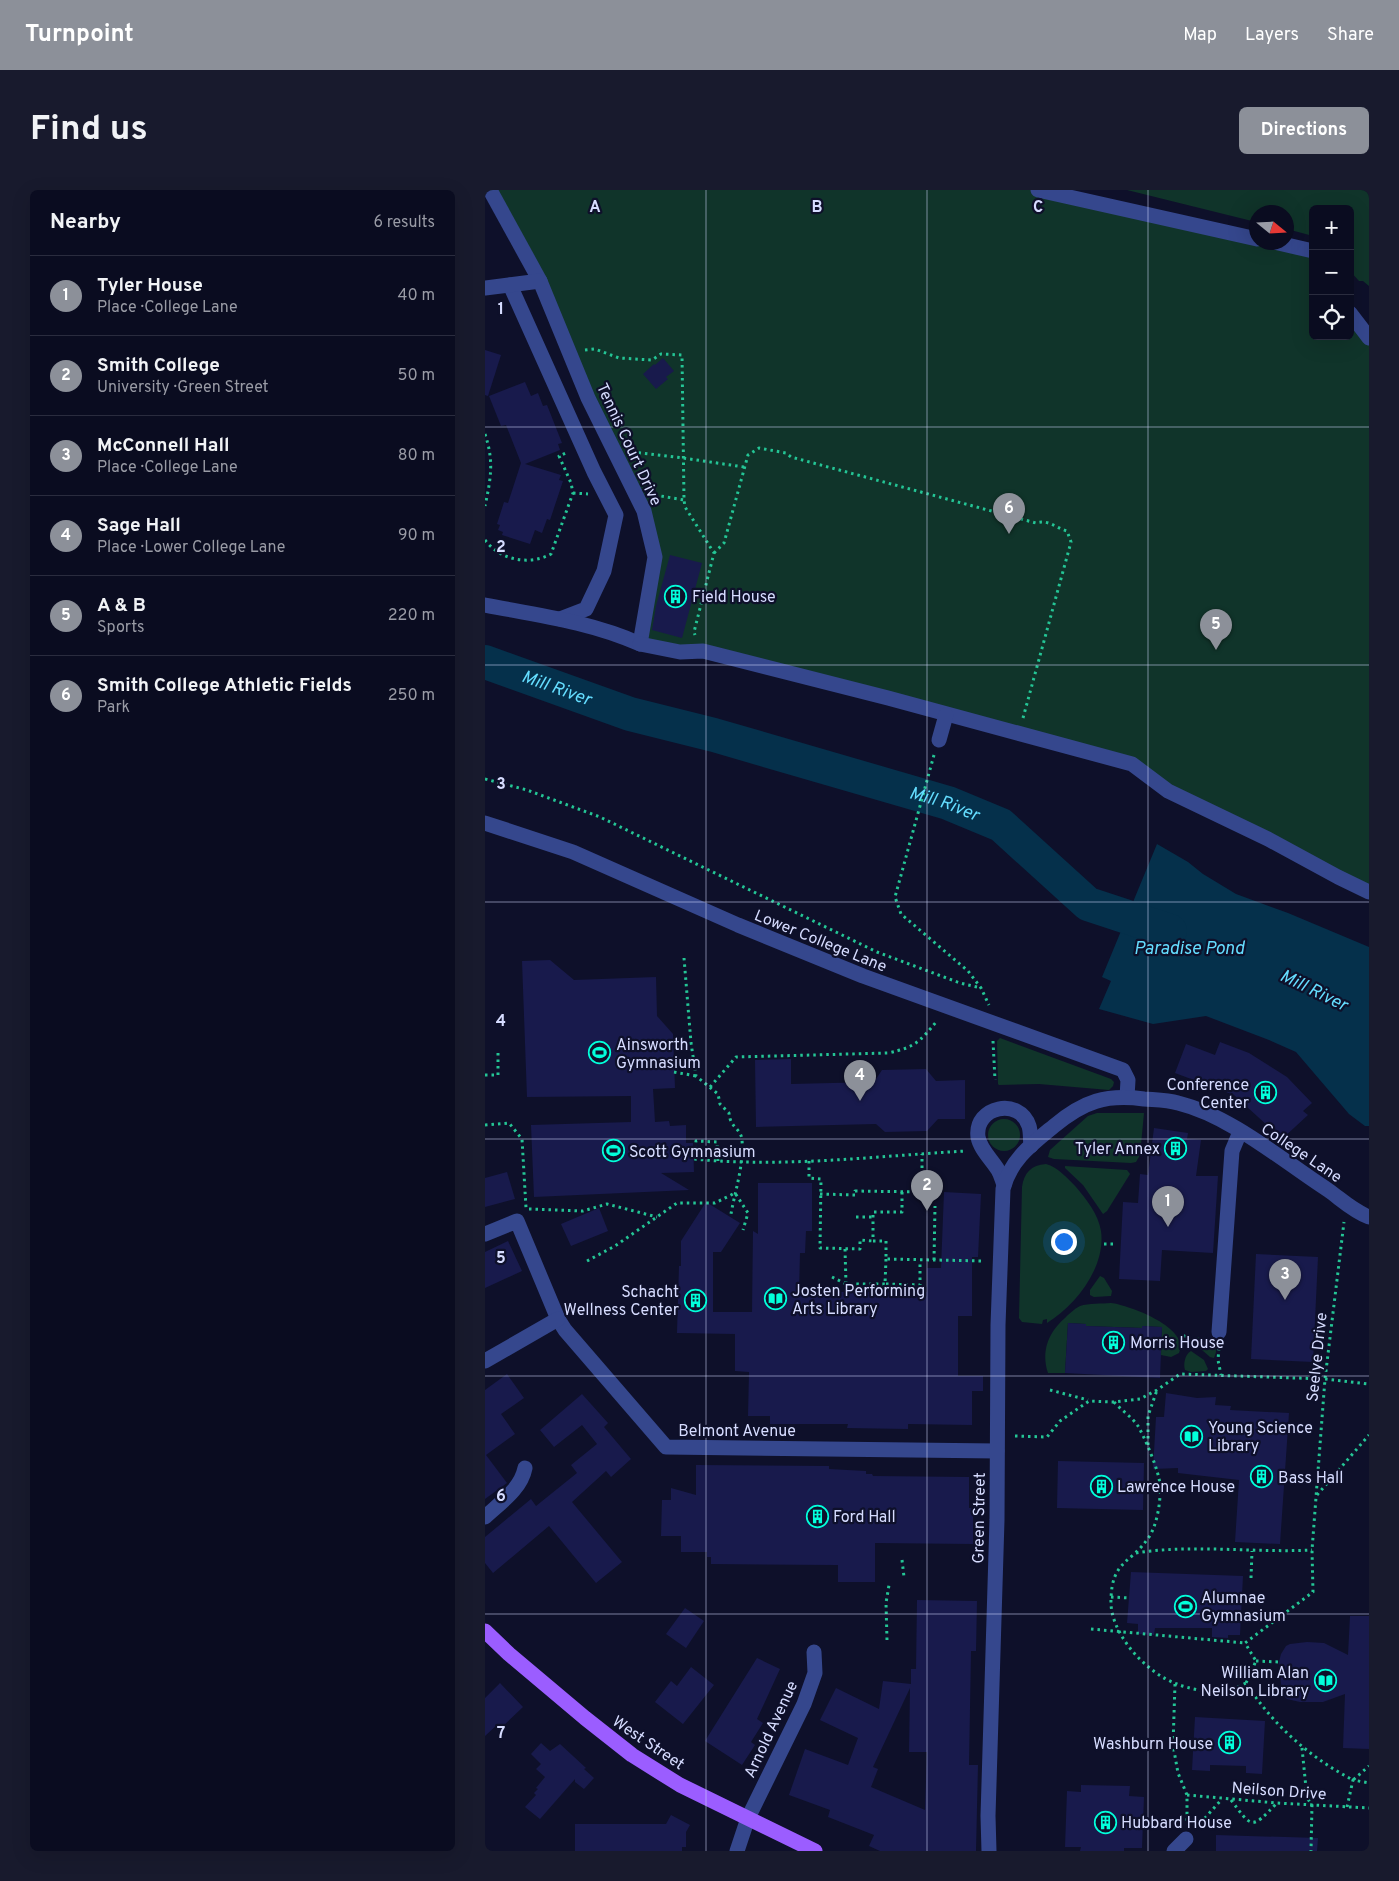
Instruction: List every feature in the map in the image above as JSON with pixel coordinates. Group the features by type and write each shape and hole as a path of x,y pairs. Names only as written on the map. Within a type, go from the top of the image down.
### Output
{"main road":[{"name":"West Street","path":"485,1631 509,1654 632,1755 680,1785 815,1851"}],"street":[{"name":"Tennis Court Drive","path":"491,190 541,281 588,398 644,511 655,557 640,644"},
{"path":"1038,190 1249,237"},
{"path":"1294,247 1309,250"},
{"path":"485,288 541,281"},
{"path":"510,285 582,445 616,515 604,571 586,609 560,619"},
{"path":"1354,318 1369,338"},
{"path":"485,605 560,619 627,638 640,644 680,652 703,651 1132,764 1168,791 1268,839 1337,877 1369,892"},
{"path":"939,740 946,715"},
{"name":"Lower College Lane","path":"485,823 573,852 738,926 863,976 1123,1070 1128,1080 1127,1097"},
{"name":"College Lane","path":"1127,1097 1180,1103 1213,1117 1241,1132 1335,1195 1356,1212 1369,1217"},
{"name":"Green Street","path":"989,1851 988,1816 997,1528 999,1315 1004,1184 1009,1169 1031,1146 1065,1117 1083,1105 1099,1100 1127,1097"},
{"name":"Green Street","path":"1004,1184 999,1172 980,1143 978,1136 979,1126 984,1117 997,1108 1012,1109 1019,1113 1029,1126 1031,1146"},
{"path":"1219,1332 1232,1151 1241,1132"},
{"name":"Belmont Avenue","path":"485,1234 517,1221 558,1319 571,1337 666,1447 997,1451"},
{"path":"485,1361 558,1319"},
{"path":"485,1517 517,1487 523,1477 525,1468"},
{"name":"Arnold Avenue","path":"735,1849 748,1818 804,1704 815,1672 814,1652"},
{"path":"1175,1851 1187,1840"}],"path":[{"path":"569,352 595,349 619,358 652,360 661,354 682,356 685,507 714,553"},
{"path":"485,434 491,453 491,473 485,506"},
{"path":"485,540 500,554 518,560 541,560 551,554 573,493 571,483 559,456 582,445"},
{"path":"703,651 694,632 714,553 724,542 748,455 759,448 773,449 786,453 791,457 1017,518 1036,523 1041,521 1053,524 1067,531 1071,542 1019,734"},
{"path":"614,450 745,468"},
{"path":"634,491 684,500"},
{"path":"939,740 901,869 895,897 901,914 968,971 981,988 993,1010"},
{"path":"485,779 527,790 600,817 877,952 960,983 981,988"},
{"path":"684,958 691,1043 696,1076"},
{"path":"710,1088 736,1056 888,1053 908,1049 919,1042 941,1016"},
{"path":"993,1041 995,1080"},
{"path":"485,1075 498,1075 498,1052"},
{"path":"674,1072 696,1076 718,1094 720,1104 729,1113 730,1121 742,1138 741,1163 731,1214"},
{"path":"485,1124 509,1123 522,1139 526,1209 521,1215"},
{"path":"717,1161 717,1142 696,1141 694,1159 717,1161 741,1163 809,1161 972,1151"},
{"path":"922,1154 922,1192"},
{"path":"809,1161 809,1178 821,1179 819,1248 860,1249 860,1240 886,1241 885,1284"},
{"path":"820,1194 855,1195 855,1191 933,1192"},
{"path":"873,1240 873,1212 902,1212 902,1192"},
{"path":"587,1261 615,1246 677,1203 715,1203 735,1193"},
{"path":"735,1193 748,1213 743,1230"},
{"path":"526,1209 583,1211 607,1204 657,1217"},
{"path":"934,1260 935,1206"},
{"name":"Seelye Drive","path":"1245,1643 1313,1592 1312,1550 1325,1379 1340,1249 1346,1215"},
{"path":"855,1217 873,1217"},
{"path":"1104,1244 1113,1244"},
{"path":"845,1248 846,1284"},
{"path":"886,1259 987,1261"},
{"path":"832,1277 846,1284 919,1285 920,1260"},
{"path":"1219,1332 1221,1374"},
{"path":"1050,1390 1089,1400 1114,1402 1140,1399 1180,1374 1325,1379 1369,1384"},
{"path":"1148,1446 1148,1416 1157,1390"},
{"path":"1015,1436 1047,1437 1060,1421 1089,1400"},
{"path":"1114,1402 1137,1425 1148,1446 1161,1485 1156,1522 1149,1537 1135,1553 1123,1562 1113,1577 1112,1616 1120,1633 1134,1654 1156,1672 1175,1684 1195,1689 1223,1693 1246,1683 1256,1661"},
{"path":"1316,1495 1369,1435"},
{"path":"1135,1553 1159,1549 1312,1550"},
{"path":"1251,1578 1253,1551"},
{"path":"902,1560 904,1577"},
{"path":"887,1640 886,1603 889,1584"},
{"path":"1111,1597 1129,1598"},
{"path":"1091,1629 1245,1643 1256,1661"},
{"path":"1256,1661 1279,1662"},
{"path":"1246,1683 1259,1703 1287,1735 1328,1767 1353,1780 1369,1783"},
{"path":"1175,1684 1173,1745 1178,1773 1187,1796 1187,1840"},
{"path":"1302,1747 1307,1798 1312,1805 1311,1851"},
{"path":"1347,1807 1353,1780 1369,1766"},
{"name":"Neilson Drive","path":"1187,1796 1369,1808"},
{"path":"1187,1840 1222,1798"},
{"path":"1231,1799 1246,1820 1253,1823 1260,1821 1277,1803"}],"green space":[{"path":"490,190 1038,190 1249,240 1249,250 1294,250 1294,247 1309,250 1309,340 1354,340 1354,318 1369,338 1369,892 1132,764 946,715 640,644 655,557 644,511"},
{"path":"1127,190 1369,190 1369,286 1363,281 1359,281 1354,275 1354,205 1309,205 1309,235 1294,231 1294,205 1249,205 1249,220"},
{"path":"1000,1038 1111,1079 1114,1082 1113,1086 1109,1090 1039,1084 999,1085 997,1041"},
{"path":"1097,1113 1144,1113 1140,1155 1136,1162 1054,1159 1048,1157 1050,1150 1088,1116"},
{"path":"1004,1119 1016,1123 1020,1135 1016,1147 1004,1151 992,1147 988,1135 992,1123"},
{"path":"1046,1164 1063,1174 1088,1202 1100,1225 1101,1245 1099,1258 1087,1284 1058,1315 1047,1323 1047,1319 1043,1320 1042,1324 1022,1322 1019,1318 1022,1187 1024,1178 1032,1168"},
{"path":"1065,1166 1127,1170 1130,1174 1107,1211 1103,1214 1083,1185"},
{"path":"1100,1276 1104,1278 1112,1291 1111,1296 1094,1297 1090,1295 1090,1290"},
{"path":"1111,1303 1144,1313 1168,1327 1176,1335 1180,1344 1179,1353 1171,1357 1161,1355 1162,1327 1086,1326 1086,1324 1068,1323 1065,1373 1048,1373 1045,1357 1047,1343 1059,1324 1080,1306"},
{"path":"1195,1338 1215,1340 1216,1352 1214,1358 1210,1357 1194,1343"},
{"path":"1191,1351 1204,1360 1208,1369 1206,1371 1191,1372 1185,1370 1185,1359"}],"water":[{"name":"Paradise Pond","path":"1157,844 1236,894 1288,913 1369,947 1369,1126 1365,1126 1349,1114 1296,1052 1269,1040 1206,1016 1153,1024 1099,1009 1111,981 1102,977"}],"building":[{"path":"485,350 501,355 488,396 485,395"},
{"path":"663,358 674,371 656,389 643,374"},
{"path":"525,382 531,396 538,393 543,406 547,405 562,443 558,444 560,450 525,464 561,475 559,480 563,481 550,520 547,519 542,533 535,530 530,544 502,535 503,532 498,530 500,525 497,524 504,502 508,503 521,463 506,425 501,426 489,396"},
{"name":"Field House","path":"670,555 702,563 682,638 652,630 656,606"},
{"name":"Ainsworth Gymnasium","path":"550,960 574,980 656,977 657,1016 673,1034 675,1088 653,1089 655,1122 669,1121 670,1126 686,1125 686,1143 693,1143 694,1172 661,1173 689,1190 534,1197 531,1125 631,1122 631,1096 527,1097 522,961"},
{"name":"Conference Center","path":"1220,1042 1249,1053 1287,1077 1312,1103 1303,1111 1308,1115 1282,1139 1234,1095 1175,1073 1186,1044 1215,1055"},
{"path":"791,1059 791,1084 874,1082 882,1070 926,1069 936,1081 965,1080 965,1119 938,1119 927,1131 885,1132 876,1124 756,1127 755,1060"},
{"path":"1154,1128 1188,1133 1187,1139 1201,1140 1196,1176 1218,1176 1213,1253 1162,1250 1160,1281 1119,1279 1123,1202 1138,1203 1140,1174 1148,1175"},
{"path":"507,1172 515,1199 485,1207 485,1178"},
{"path":"758,1183 812,1183 812,1231 806,1231 805,1253 800,1253 799,1292 927,1292 927,1268 941,1268 944,1192 981,1194 978,1257 972,1257 972,1316 958,1316 958,1376 983,1376 983,1391 972,1391 972,1425 908,1424 908,1429 847,1428 848,1424 770,1424 770,1416 748,1416 749,1372 735,1371 735,1334 677,1333 679,1266 681,1266 681,1241 706,1202 740,1223 721,1252 713,1252 713,1312 752,1312 753,1231 758,1234"},
{"path":"599,1208 608,1231 571,1246 561,1224"},
{"path":"508,1241 522,1271 485,1288 485,1252"},
{"path":"1256,1254 1318,1257 1313,1362 1251,1359"},
{"name":"Morris House","path":"1068,1323 1086,1324 1086,1326 1162,1327 1160,1378 1065,1373"},
{"path":"507,1374 524,1398 501,1414 515,1434 486,1455 507,1483 485,1499 485,1390"},
{"path":"1166,1393 1197,1398 1216,1397 1215,1405 1231,1406 1230,1410 1289,1413 1280,1544 1235,1542 1239,1480 1178,1473 1178,1468 1153,1469 1156,1417 1164,1417"},
{"path":"582,1394 608,1423 604,1427 631,1459 611,1477 606,1471 572,1502 622,1562 596,1583 549,1526 493,1573 485,1563 485,1537 531,1499 536,1506 577,1473 571,1465 597,1444 582,1425 554,1447 540,1430"},
{"name":"Lawrence House","path":"1058,1461 1144,1463 1143,1510 1057,1508"},
{"name":"Ford Hall","path":"696,1465 829,1466 829,1469 866,1471 866,1474 872,1474 873,1476 969,1477 969,1508 973,1508 973,1544 875,1543 875,1582 838,1582 838,1565 711,1564 711,1557 707,1557 707,1552 681,1552 681,1536 661,1536 662,1500 671,1500 671,1488 696,1495"},
{"name":"Alumnae Gymnasium","path":"1131,1572 1243,1576 1240,1635 1228,1635 1228,1638 1212,1637 1212,1628 1155,1628 1154,1635 1138,1634 1138,1624 1127,1623"},
{"path":"917,1600 977,1601 976,1651 971,1651 969,1765 978,1765 976,1851 880,1851 869,1846 874,1835 828,1817 830,1810 789,1795 805,1749 848,1765 858,1738 820,1720 836,1688 879,1709 883,1681 911,1684 911,1669 916,1669","holes":["910,1688 909,1752 927,1752 925,1810 871,1787 878,1769 873,1767"]},
{"path":"685,1608 704,1621 686,1648 666,1634"},
{"name":"William Alan Neilson Library","path":"1350,1616 1369,1616 1369,1749 1343,1748 1345,1694 1323,1702 1300,1702 1287,1699 1284,1696 1281,1685 1279,1662 1281,1654 1286,1646 1290,1644 1324,1643 1348,1655"},
{"path":"757,1658 780,1669 757,1719 763,1723 751,1742 755,1745 742,1765 705,1741"},
{"path":"691,1667 714,1685 683,1724 655,1702 671,1681 677,1686"},
{"path":"500,1683 523,1707 502,1727 498,1724 485,1736 485,1698"},
{"name":"Washburn House","path":"1195,1717 1265,1721 1262,1774 1246,1773 1246,1766 1210,1765 1210,1771 1192,1770"},
{"path":"541,1743 550,1751 560,1744 594,1778 584,1789 575,1782 575,1779 540,1819 525,1807 536,1795 534,1793 538,1789 536,1788 545,1777 536,1769 541,1764 531,1754"},
{"name":"Hubbard House","path":"1081,1785 1130,1786 1129,1796 1144,1797 1142,1848 1124,1848 1124,1851 1080,1851 1081,1847 1065,1847 1067,1791 1081,1792"},
{"path":"671,1815 690,1825 686,1832 686,1847 682,1847 682,1851 575,1851 575,1824 666,1824"},
{"path":"1216,1835 1318,1838 1317,1851 1216,1851"}],"waterway":[{"name":"Mill River","path":"485,662 630,714 714,735 948,803 1001,825 1088,904 1170,931"}],"place":[{"name":"Smith College Athletic Fields","path":"1009,534"},
{"name":"Field House","path":"676,596"},
{"name":"A & B","path":"1216,650"},
{"name":"Ainsworth Gymnasium","path":"600,1053"},
{"name":"Conference Center","path":"1265,1093"},
{"name":"Sage Hall","path":"860,1101"},
{"name":"Tyler Annex","path":"1176,1148"},
{"name":"Scott Gymnasium","path":"613,1151"},
{"name":"Smith College","path":"927,1211"},
{"name":"Tyler House","path":"1168,1227"},
{"name":"Josten Performing Arts Library","path":"776,1299"},
{"name":"Schacht Wellness Center","path":"695,1300"},
{"name":"McConnell Hall","path":"1285,1300"},
{"name":"Morris House","path":"1114,1342"},
{"name":"Young Science Library","path":"1192,1436"},
{"name":"Bass Hall","path":"1262,1477"},
{"name":"Lawrence House","path":"1101,1486"},
{"name":"Ford Hall","path":"817,1516"},
{"name":"Alumnae Gymnasium","path":"1185,1606"},
{"name":"William Alan Neilson Library","path":"1325,1681"},
{"name":"Washburn House","path":"1229,1743"},
{"name":"Hubbard House","path":"1105,1822"}]}
